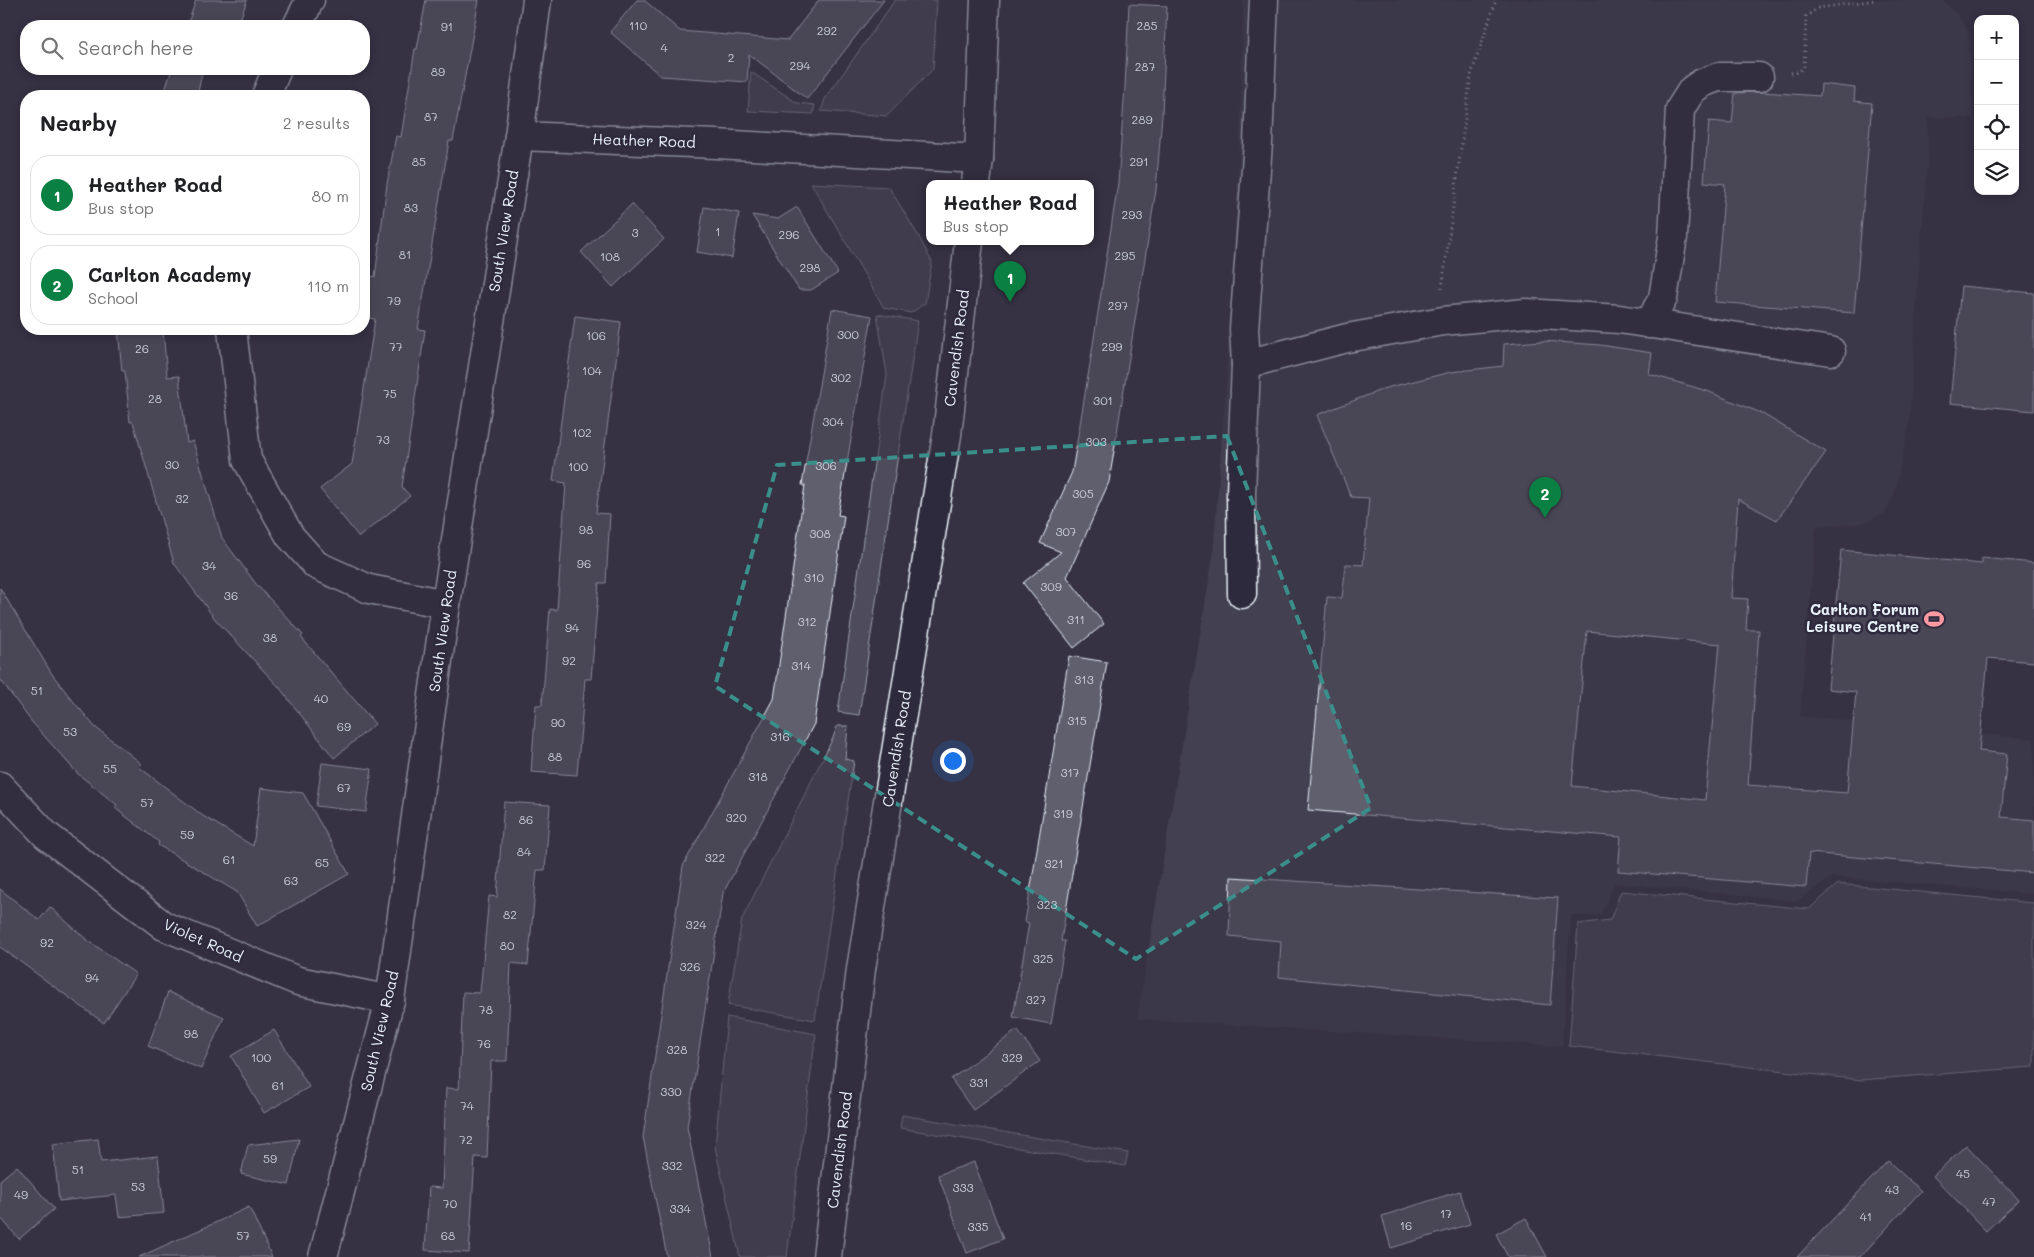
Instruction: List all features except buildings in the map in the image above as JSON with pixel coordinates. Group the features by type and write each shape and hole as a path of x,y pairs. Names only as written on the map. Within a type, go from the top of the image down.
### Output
{"street":[{"path":"300,20 310,0"},
{"name":"South View Road","path":"323,1257 390,1000 446,604 519,136 537,0"},
{"path":"977,171 986,0"},
{"path":"1242,594 1241,493 1246,364 1244,329 1258,143 1264,0"},
{"path":"268,90 275,75"},
{"path":"1649,324 1664,298 1673,236 1680,110 1692,90 1702,82 1718,77 1759,77"},
{"name":"Heather Road","path":"519,136 726,145 977,171"},
{"name":"Cavendish Road","path":"827,1257 861,969 947,436 969,245"},
{"path":"1246,364 1347,338 1437,322 1526,313 1619,320 1831,351"},
{"path":"233,335 247,460 290,536 316,565 342,577 369,588 446,604"},
{"name":"Violet Road","path":"0,786 46,835 164,926 298,981 390,1000"}],"path":[{"path":"1437,322 1471,75 1496,0"},
{"path":"1759,77 1798,72 1804,67 1806,16 1818,8 1876,0"}],"highlighted area":[{"path":"1227,436 1371,808 1136,959 715,686 777,465"}],"shaded area":[{"path":"895,0 937,0 933,69 887,116 821,111 825,99"},
{"path":"1243,0 1942,0 1958,16 1969,33 1973,118 1928,117 1928,155 1909,427 1894,496 1885,513 1863,523 1816,527 1800,716 2034,739 2034,894 1832,877 1798,901 1615,883 1600,916 1571,915 1562,1046 1137,1019 1213,555 1226,382 1240,137"},
{"path":"751,72 797,103 815,105 813,114 748,111"},
{"path":"811,183 889,187 932,262 925,303 911,313 884,308"},
{"path":"877,314 918,321 859,715 838,712 887,375"},
{"path":"837,726 848,726 845,759 854,761 815,1020 728,1005 742,919 833,738"},
{"path":"1838,884 2034,903 2034,1067 1861,1080 1569,1046 1578,924 1610,920 1621,891 1809,909"},
{"path":"727,1017 816,1034 787,1257 740,1257 715,1147"},
{"path":"902,1115 1128,1153 1125,1166 900,1128"}],"place":[{"name":"Heather Road","path":"1010,302"},
{"name":"Carlton Academy","path":"1545,518"},
{"name":"Carlton Forum Leisure Centre","path":"1934,619"}]}
